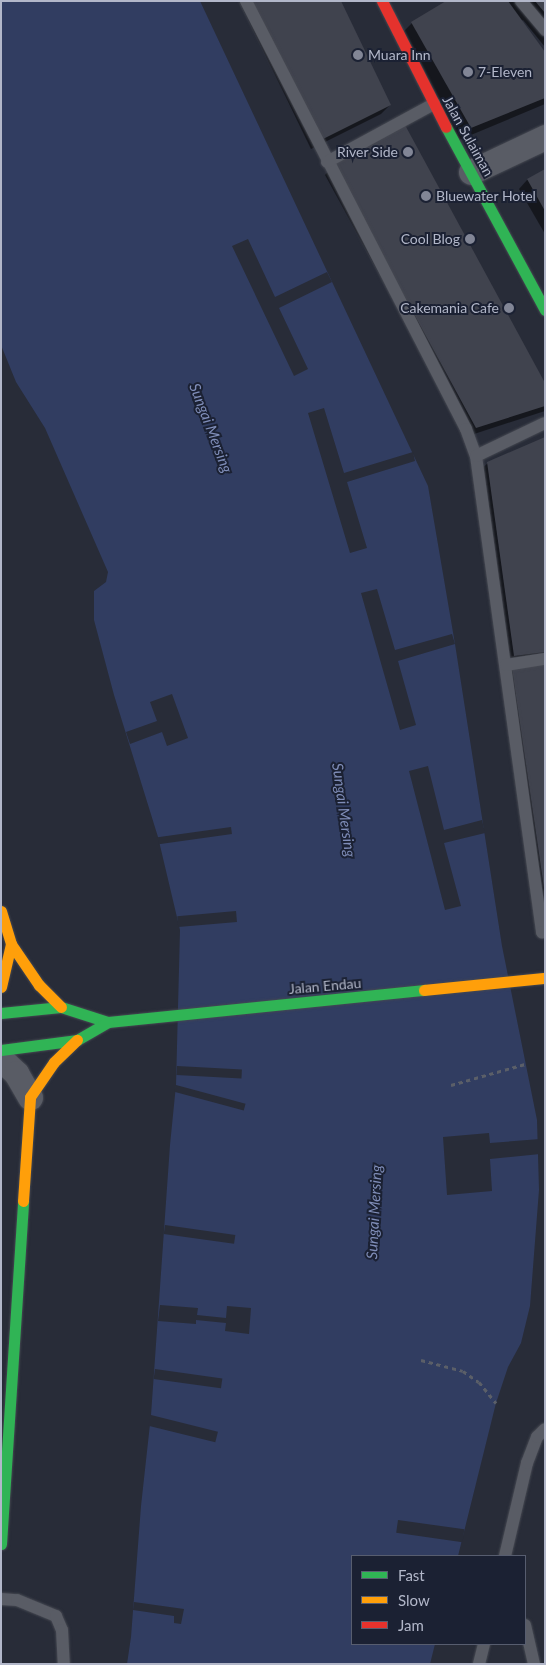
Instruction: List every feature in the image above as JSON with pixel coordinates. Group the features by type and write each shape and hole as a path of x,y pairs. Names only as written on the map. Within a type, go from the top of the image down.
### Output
{"main road":[{"name":"Jalan Sulaiman","path":"382,1 434,104 545,310"},
{"path":"1,912 11,944 39,985 61,1007"},
{"path":"1,987 11,944"},
{"name":"Jalan Endau","path":"1,1013 61,1007 108,1022 387,996 545,978"},
{"name":"Jalan Endau","path":"1,1050 77,1040 108,1022"},
{"path":"1,1544 30,1097 54,1062 77,1040"}],"street":[{"path":"471,172 545,136"},
{"path":"1,1059 16,1073 30,1097"}],"lane":[{"path":"246,1 327,162 466,429 476,456 542,932 545,932"},
{"path":"521,1 545,30"},
{"path":"327,162 434,104"},
{"path":"476,456 545,423"},
{"path":"506,665 545,659"},
{"path":"506,1554 527,1463 537,1437 545,1429"},
{"path":"1,1599 17,1600 56,1616 62,1630 65,1654 64,1664"},
{"path":"526,1629 534,1664"},
{"path":"479,1664 484,1645"}],"path":[{"path":"451,1085 525,1064"},
{"path":"421,1360 463,1371 479,1382 496,1403"}],"water":[{"name":"Sungai Mersing","path":"1,1 200,1 428,486 455,644 502,946 537,1120 539,1190 530,1306 521,1343 508,1367 496,1403 458,1555 351,1555 351,1645 435,1645 430,1664 127,1664 151,1415 176,1085 180,930 158,837 114,695 94,620 94,591 106,582 108,572 45,428 16,382 1,345"}],"pier":[{"path":"248,239 275,297 327,272 332,282 279,308 308,369 294,376 232,246"},
{"path":"324,408 344,473 413,452 415,461 347,482 367,548 350,553 308,413"},
{"path":"377,589 395,650 452,634 455,644 398,661 416,725 400,730 361,593"},
{"path":"172,694 188,738 167,746 162,732 130,744 126,732 157,721 150,702"},
{"path":"428,766 444,830 482,820 485,833 444,843 461,906 445,910 409,771"},
{"path":"231,827 232,834 159,844 158,837"},
{"path":"236,911 237,922 178,927 177,916"},
{"path":"177,1066 242,1069 241,1078 177,1075"},
{"path":"176,1085 246,1104 244,1110 174,1092"},
{"path":"489,1133 490,1143 540,1139 540,1154 490,1159 492,1191 447,1195 443,1137"},
{"path":"165,1225 235,1235 234,1244 164,1234"},
{"path":"160,1305 198,1308 197,1315 226,1318 227,1306 251,1308 249,1334 225,1331 226,1323 196,1320 196,1324 158,1321"},
{"path":"155,1369 222,1378 221,1388 154,1379"},
{"path":"151,1415 218,1432 215,1442 148,1426"},
{"path":"398,1520 464,1529 463,1542 396,1533"},
{"path":"134,1602 184,1609 181,1624 174,1623 174,1616 133,1610"}],"building":[{"path":"252,1 341,1 391,105 319,141"},
{"path":"446,1 508,1 545,52 545,98 471,128 411,22"},
{"path":"535,1 545,1 545,13"},
{"path":"405,125 545,383 545,406 476,428 333,165"},
{"path":"545,169 545,211 527,179"},
{"path":"545,437 545,652 514,656 487,462"},
{"path":"545,663 545,888 544,888 512,668"}],"traffic: fast":[{"path":"446,127 545,310"},
{"path":"1,1013 61,1007 108,1022 424,990"},
{"path":"1,1050 77,1040 108,1022"},
{"path":"1,1544 23,1201"}],"traffic: slow":[{"path":"1,911 11,944 1,987"},
{"path":"11,944 39,985 61,1007"},
{"path":"424,990 545,978"},
{"path":"23,1201 30,1097 54,1062 77,1040"}],"traffic: jam":[{"path":"382,1 446,127"}],"place":[{"name":"Muara Inn","path":"358,55"},
{"name":"7-Eleven","path":"468,72"},
{"name":"River Side","path":"408,152"},
{"name":"Bluewater Hotel","path":"426,196"},
{"name":"Cool Blog","path":"470,239"},
{"name":"Cakemania Cafe","path":"509,308"}]}
